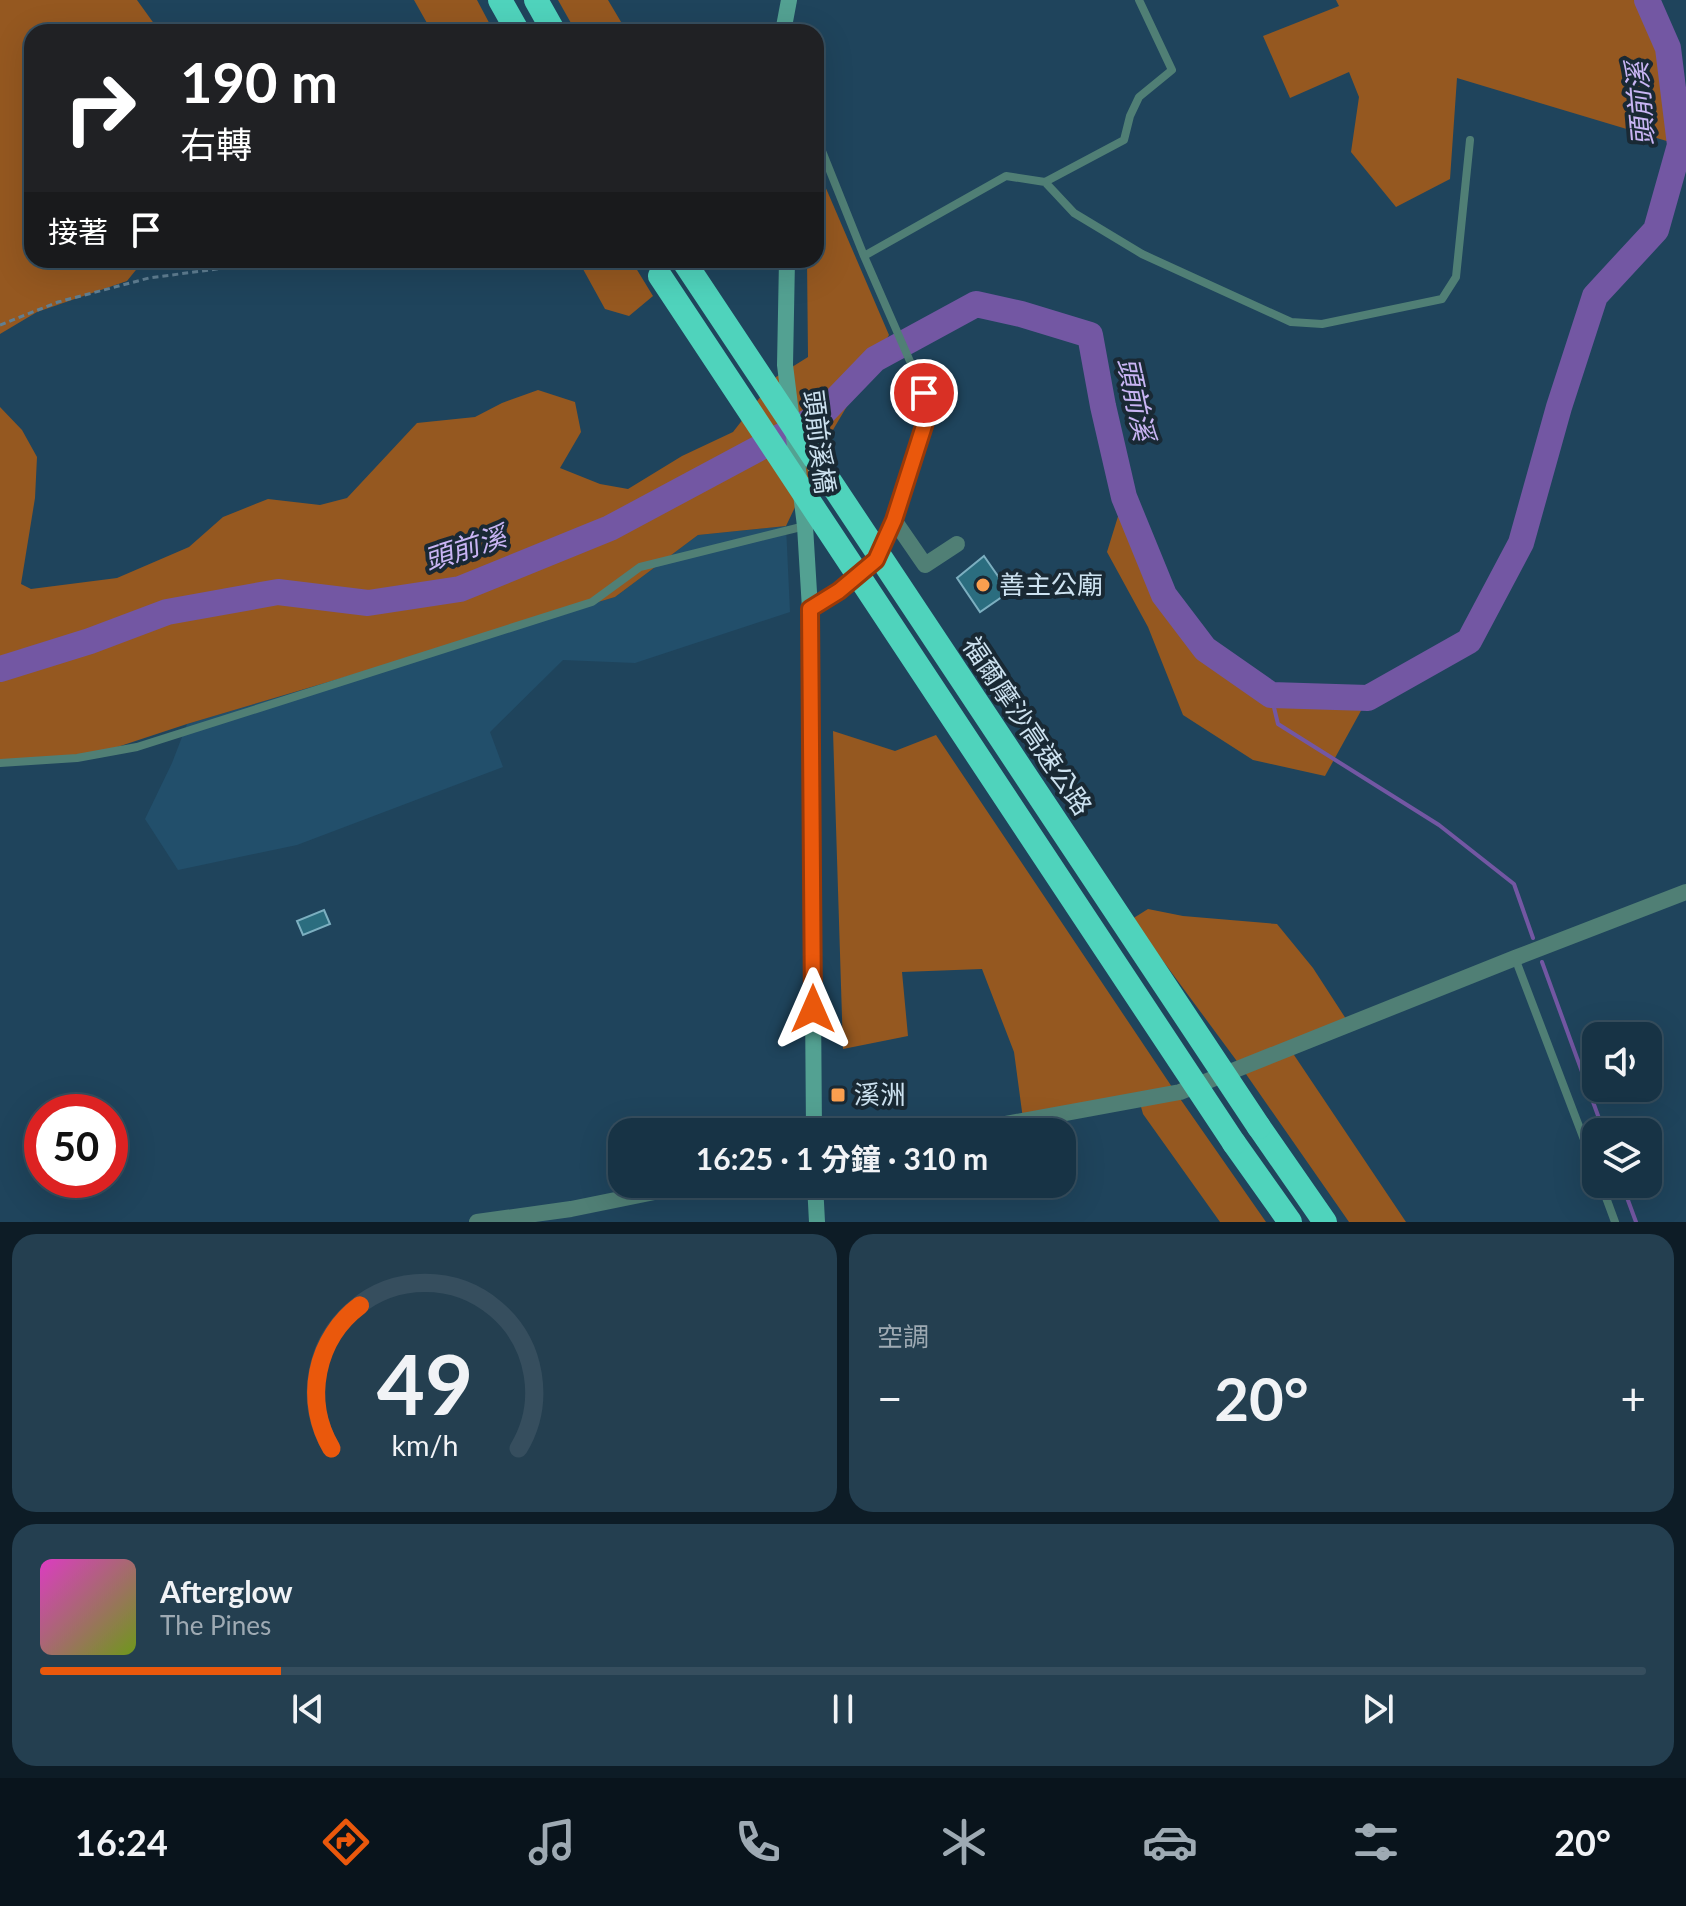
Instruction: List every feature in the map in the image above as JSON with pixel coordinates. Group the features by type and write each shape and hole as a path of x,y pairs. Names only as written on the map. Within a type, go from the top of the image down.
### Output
{"highway":[{"path":"500,0 514,24"},
{"path":"536,0 550,24"},
{"path":"655,268 1234,1143 1290,1222"},
{"name":"福爾摩沙高速公路","path":"688,268 1325,1222"}],"main road":[{"path":"784,24 789,0"},
{"name":"頭前溪橋","path":"787,268 785,365 805,526 810,609 814,1118"},
{"path":"816,1198 817,1222"}],"street":[{"path":"894,520 925,565 957,544"},
{"path":"1038,1118 1180,1092 1686,892"},
{"path":"477,1222 625,1198"}],"lane":[{"path":"864,256 1006,176 1045,182 1124,140 1139,97 1172,70 1139,0"},
{"path":"1045,182 1074,213 1142,254 1291,322 1322,324 1442,299 1456,277 1470,140"},
{"path":"810,609 839,591 876,560 894,520 930,407 824,156"},
{"path":"0,763 77,758 137,747 592,602 640,567 805,526"},
{"path":"1515,958 1582,1134"},
{"path":"1606,1198 1615,1222"}],"path":[{"path":"0,325 58,302 149,278 224,268"}],"shaded area":[{"path":"0,0 137,0 154,24 24,24 24,268 138,268 127,281 37,312 0,334"},
{"path":"414,0 477,0 490,24 428,24"},
{"path":"558,0 608,0 622,24 572,24"},
{"path":"1336,0 1647,0 1668,48 1680,145 1457,78 1450,179 1396,207 1351,152 1359,97 1349,72 1290,98 1263,36 1339,6"},
{"path":"824,184 889,335 827,440 786,526 698,535 615,597 187,724 87,757 0,763 0,407 22,430 37,457 35,498 21,584 31,589 117,578 189,547 223,517 268,499 320,505 347,498 417,423 475,417 538,390 575,402 581,432 560,468 600,484 628,489 682,456 733,432 776,377 808,357 807,268 824,268"},
{"path":"582,268 636,268 653,296 629,316 605,309"},
{"path":"1124,497 1164,595 1205,649 1271,695 1368,698 1325,776 1253,760 1183,715 1148,627 1107,552"},
{"path":"786,526 790,612 635,663 563,660 490,732 503,767 297,845 178,870 145,819 187,724 615,597 698,535"},
{"path":"833,731 895,751 936,735 1266,1222 1220,1222 1143,1114 1138,1096 1023,1118 1014,1052 982,969 902,972 908,1036 843,1049"},
{"path":"1148,909 1183,916 1277,924 1313,968 1348,1022 1288,1046 1406,1222 1349,1222 1239,1064 1132,919"}],"building":[{"name":"善主公廟","path":"984,556 1009,592 980,612 957,578"},
{"path":"324,910 330,924 303,935 297,921"}],"waterway":[{"name":"頭前溪","path":"0,669 90,641 167,612 278,592 368,603 460,589 610,528 821,415 875,359 976,304 1090,335 1124,497 1164,595 1205,649 1271,695 1368,698 1469,641 1521,543 1559,407 1595,296 1656,230 1680,145 1668,48 1647,0"},
{"path":"1271,695 1278,724 1439,825 1514,884 1533,938"},
{"path":"1542,962 1599,1118"},
{"path":"1627,1198 1636,1222"}],"place":[{"name":"善主公廟","path":"983,585"},
{"name":"溪洲","path":"838,1095"}],"route":[{"path":"813,1009 810,609 839,591 876,560 894,520 930,407 924,393"}]}
